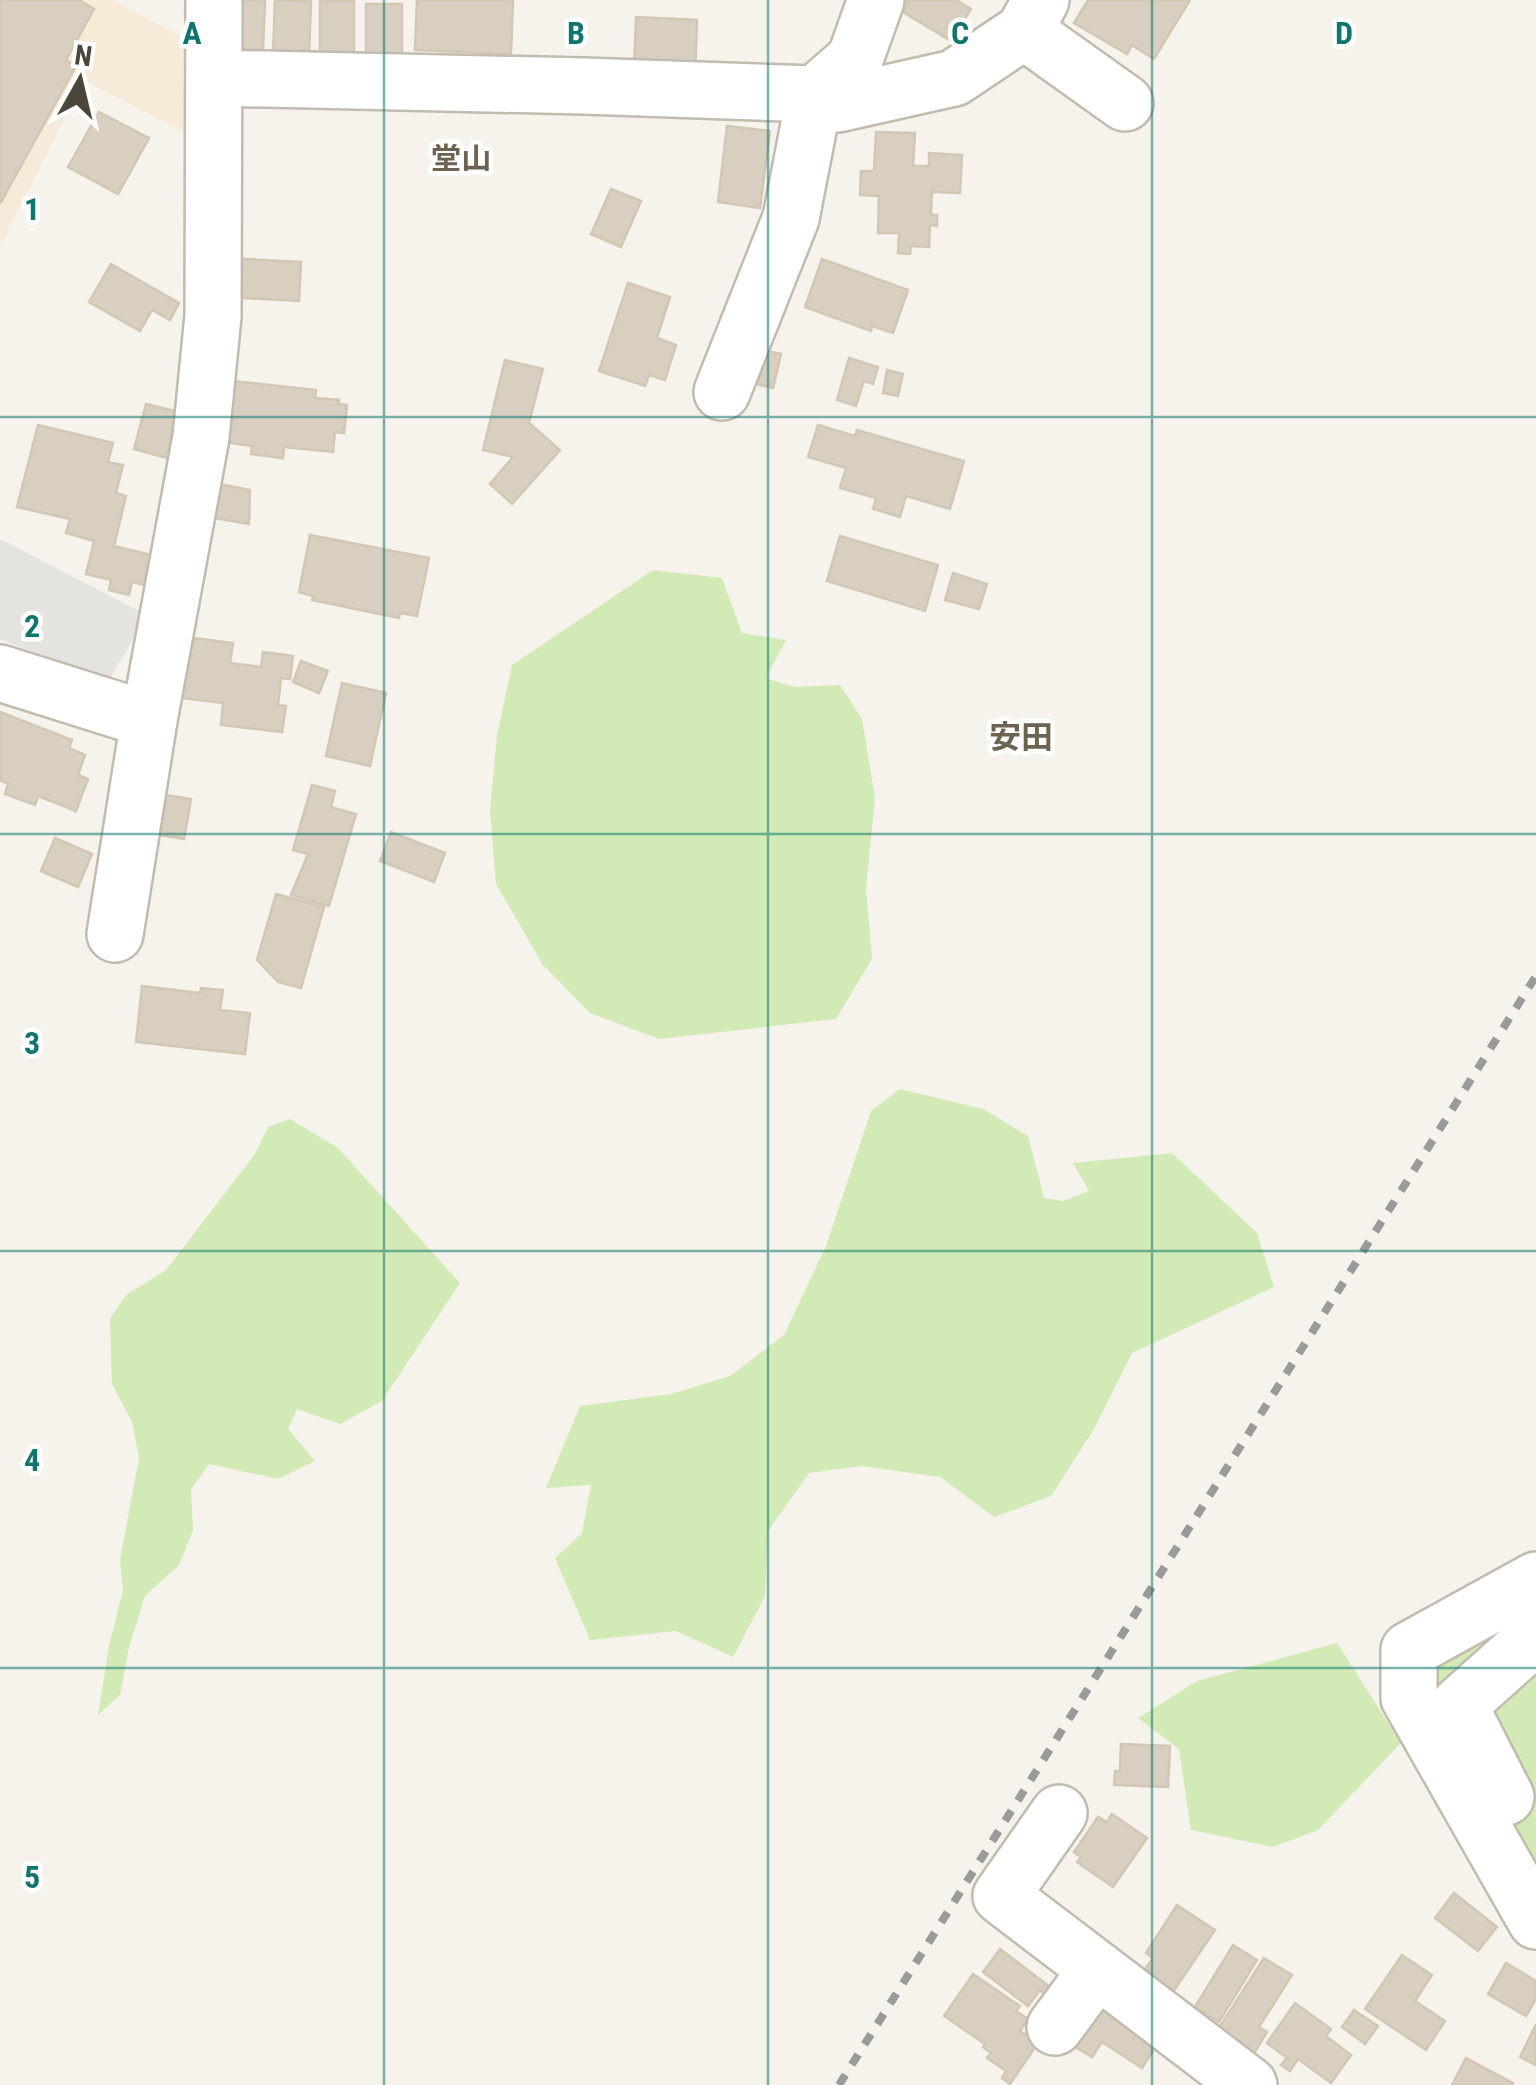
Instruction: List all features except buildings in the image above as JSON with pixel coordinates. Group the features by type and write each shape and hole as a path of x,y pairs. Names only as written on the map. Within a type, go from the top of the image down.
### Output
{"street":[{"path":"115,934 201,437 213,316 214,0"},
{"path":"722,392 791,218 815,94 855,59 876,0"},
{"path":"214,78 815,94 838,104 954,78 1032,16 1124,103"},
{"path":"0,673 149,720"},
{"path":"1536,1580 1408,1650 1409,1698 1536,1921"},
{"path":"1536,1636 1459,1705 1536,1854"},
{"path":"1059,1813 1002,1896 1249,2085"},
{"path":"1055,2027 1097,1970"}],"shaded area":[{"path":"0,0 113,0 191,42 192,136 83,80 0,245"},
{"path":"0,539 147,615 111,677 95,677 0,639"}],"green space":[{"path":"653,570 722,578 742,633 786,640 766,678 795,687 840,685 862,719 875,798 866,888 872,959 836,1019 659,1039 590,1013 543,965 496,884 490,811 497,735 512,665"},
{"path":"900,1089 983,1109 1028,1136 1044,1198 1063,1201 1089,1191 1073,1163 1172,1153 1257,1233 1274,1287 1132,1353 1094,1429 1051,1496 994,1517 940,1477 862,1466 809,1473 768,1531 765,1596 733,1657 676,1631 590,1640 555,1558 582,1533 591,1485 546,1488 580,1406 671,1394 730,1376 784,1335 826,1246 871,1111"},
{"path":"290,1119 338,1148 460,1283 382,1401 340,1424 297,1409 288,1429 315,1461 278,1479 209,1464 191,1490 193,1530 179,1565 145,1596 129,1647 120,1695 98,1715 123,1590 120,1560 139,1458 132,1422 112,1384 110,1319 126,1295 166,1270 255,1154 268,1127"},
{"path":"1536,1596 1536,1889 1422,1666"},
{"path":"1337,1643 1401,1743 1318,1830 1273,1847 1191,1830 1179,1749 1138,1718 1197,1681"}],"railway":[{"path":"839,2085 1536,976"}],"district":[{"name":"堂山","path":"461,158"},
{"name":"安田","path":"1021,737"}]}
